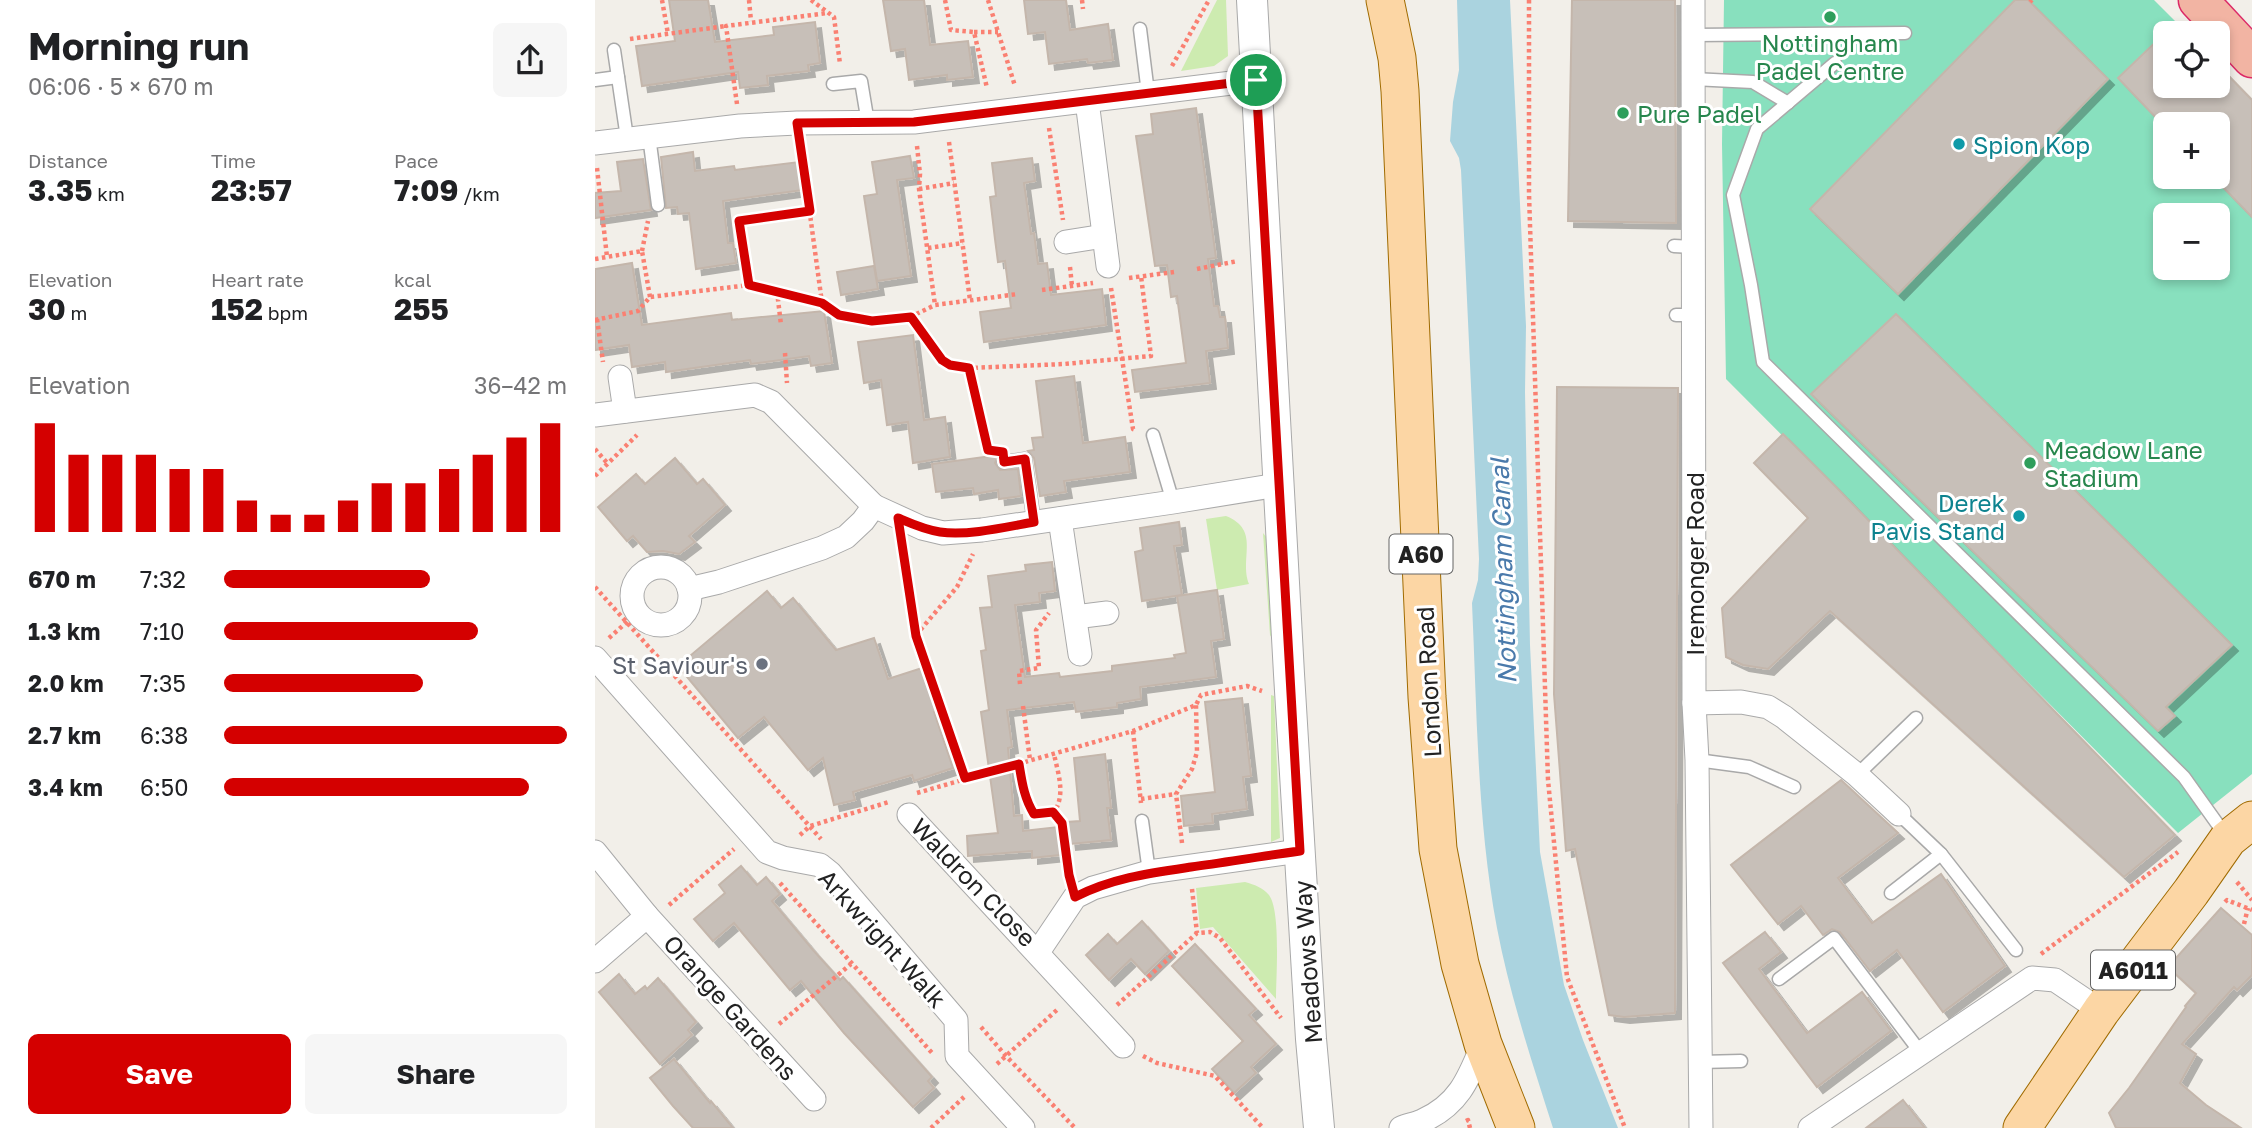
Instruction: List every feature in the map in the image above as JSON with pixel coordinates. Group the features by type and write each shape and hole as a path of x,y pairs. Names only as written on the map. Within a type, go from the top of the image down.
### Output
{"highway":[{"path":"2198,0 2252,58"}],"main road":[{"name":"London Road","path":"1385,0 1397,58 1427,697 1438,849 1460,964 1483,1044 1516,1128"},
{"name":"London Road","path":"1397,58 1404,0"},
{"name":"A6011","path":"2022,1128 2101,1012 2192,892 2243,833"}],"street":[{"name":"Meadows Way","path":"1252,0 1277,485 1311,1040 1319,1128"},
{"name":"Iremonger Road","path":"1693,0 1693,79 1684,247 1697,760 1701,1128"},
{"path":"596,151 638,137 740,126 914,122 1256,80"},
{"path":"1087,101 1108,266"},
{"path":"1066,242 1104,236"},
{"path":"620,377 625,411"},
{"path":"595,415 755,395 771,402 874,506 922,528 943,533 1060,519 1277,485"},
{"path":"689,589 732,578 822,548 846,537 874,506"},
{"path":"1060,519 1080,654"},
{"path":"666,567 683,577 689,589 688,606 682,616 664,625 654,624 637,613 632,596 633,586 646,570 666,567"},
{"path":"1075,617 1107,613"},
{"name":"Arkwright Walk","path":"599,650 767,852 783,858 820,864 829,873 956,1020 957,1056 1023,1128"},
{"path":"1694,703 1741,702 1768,707 1857,775 1899,814"},
{"name":"Waldron Close","path":"903,804 1038,952 1075,897"},
{"path":"1075,897 1103,884 1149,872 1300,851"},
{"name":"Orange Gardens","path":"595,852 649,918 814,1099"},
{"name":"Orange Gardens","path":"595,961 649,918"},
{"path":"1038,952 1123,1046"},
{"path":"1810,1128 2032,978 2055,980 2101,1012"},
{"path":"1401,1128 1423,1121 1444,1109 1459,1094 1483,1044"}],"lane":[{"path":"1140,29 1148,93"},
{"path":"1693,35 1905,33"},
{"path":"614,50 618,77 658,205"},
{"path":"1835,63 1757,129 1733,195 1763,362 2243,833"},
{"path":"595,80 618,77"},
{"path":"1693,79 1753,82 1788,103"},
{"path":"837,84 861,81 868,123"},
{"path":"1153,435 1173,502"},
{"path":"1004,462 1025,459 1034,522"},
{"path":"1857,775 1916,718"},
{"path":"1697,760 1749,767 1794,788"},
{"path":"1899,814 1941,855 2016,950"},
{"path":"1142,821 1149,872"},
{"path":"1891,893 1941,855"},
{"path":"1779,979 1834,938 1921,1053"},
{"path":"1700,1062 1741,1061"}],"path":[{"path":"662,0 668,34"},
{"path":"749,0 751,21"},
{"path":"811,0 834,17 837,84"},
{"path":"945,0 951,30 998,32"},
{"path":"988,0 1022,109"},
{"path":"1082,0 1083,9"},
{"path":"1166,76 1209,0"},
{"path":"1529,0 1529,194 1548,780 1567,977 1625,1128"},
{"path":"627,40 751,21 828,13"},
{"path":"726,26 740,126"},
{"path":"974,32 993,113"},
{"path":"1046,107 1072,286"},
{"path":"945,119 970,300"},
{"path":"914,122 919,188 935,305"},
{"path":"797,123 822,303"},
{"path":"596,151 607,257"},
{"path":"919,188 954,183"},
{"path":"650,297 642,251 651,205 658,205"},
{"path":"749,285 739,221 810,211"},
{"path":"928,248 963,243"},
{"path":"595,260 642,251"},
{"path":"1197,269 1249,259 1266,259"},
{"path":"1108,266 1133,429 1153,435"},
{"path":"911,317 942,360 950,365 969,368 1151,356 1142,276"},
{"path":"620,377 605,374 596,319 638,311 650,297 749,285 822,303 839,315 872,321 911,317 935,305 1018,294"},
{"path":"777,291 781,325"},
{"path":"969,368 988,450 1003,452 1004,462"},
{"path":"595,476 665,407"},
{"path":"595,449 608,464"},
{"path":"898,518 916,636 965,778"},
{"path":"916,636 957,587 967,570 982,530"},
{"path":"1020,684 1019,671 1039,668 1036,630 1070,585"},
{"path":"599,650 637,613"},
{"path":"1198,933 1176,794 1192,769 1197,752 1195,705 1201,695 1247,686 1270,692"},
{"path":"810,826 903,804 965,778 1133,731 1195,705"},
{"path":"1023,706 1030,760"},
{"path":"1133,731 1142,821"},
{"path":"1019,764 1027,804 1034,814 1053,812 1060,804 1060,781 1053,754"},
{"path":"1141,799 1176,794"},
{"path":"1053,812 1062,823 1069,875 1075,897"},
{"path":"649,918 743,842"},
{"path":"2014,991 2037,957 2179,852"},
{"name":"Arkwright Walk","path":"774,877 941,1063"},
{"path":"2234,879 2252,900"},
{"path":"2244,924 2248,908"},
{"path":"1100,1021 1198,933 1210,932 1220,938 1282,1018"},
{"path":"760,1040 851,964"},
{"path":"931,1128 1075,993"},
{"path":"1123,1046 1157,1063 1215,1076 1263,1128"}],"green space":[{"path":"1217,0 1226,0 1228,56 1214,66 1181,71"},
{"name":"Meadow Lane Stadium","path":"1724,0 2154,0 2175,21 2153,21 2153,98 2230,98 2230,91 2252,100 2252,774 2178,833 1726,379 1722,144"},
{"path":"1226,516 1237,522 1246,537 1249,584 1217,590 1206,519"},
{"path":"1263,533 1277,551 1282,654 1270,635"},
{"path":"1271,695 1274,696 1280,838 1271,842"},
{"path":"1245,882 1264,890 1273,903 1277,961 1276,999 1213,927 1200,929 1196,888"}],"water":[{"name":"Nottingham Canal","path":"1457,0 1510,0 1526,326 1530,645 1540,852 1564,985 1618,1128 1553,1128 1508,979 1490,888 1482,807 1472,603 1478,580 1479,559 1461,170 1459,158 1450,141 1459,70"}],"building":[{"path":"669,0 708,0 715,42 774,35 773,27 815,22 820,63 808,65 809,71 767,76 768,85 740,88 738,72 642,86 636,46 675,41"},
{"path":"883,0 924,0 930,45 968,41 973,77 947,80 947,75 909,80 905,49 891,51"},
{"path":"1024,0 1066,0 1070,30 1108,24 1113,60 1088,63 1087,59 1049,64 1045,32 1028,34"},
{"name":"Pure Padel","path":"1572,0 1675,0 1676,223 1568,221"},
{"name":"Spion Kop","path":"2015,0 2028,0 2108,79 1898,294 1810,209"},
{"path":"2153,44 2153,98 2230,98 2230,77 2252,100 2252,217 2225,189 2230,189 2230,112 2153,112 2153,115 2118,78"},
{"path":"1196,108 1216,258 1208,259 1214,306 1218,306 1220,317 1225,317 1228,348 1206,351 1210,383 1135,392 1132,370 1186,363 1177,296 1171,297 1167,265 1155,266 1136,136 1153,134 1151,114"},
{"path":"693,152 695,171 734,166 735,170 799,162 803,190 723,201 728,243 733,243 736,263 696,269 689,213 678,214 677,207 666,208 661,157"},
{"path":"910,156 914,178 897,180 911,276 877,281 864,196 877,194 872,162"},
{"path":"1032,158 1035,181 1024,183 1031,234 1034,233 1038,264 1047,263 1051,295 1102,289 1106,325 984,342 980,312 1011,308 1005,261 998,262 990,197 996,196 992,163"},
{"path":"643,159 651,210 595,218 595,193 621,191 617,162"},
{"path":"632,263 642,325 731,313 732,320 824,311 832,363 811,366 809,356 751,364 750,360 666,372 665,362 632,367 629,345 595,350 595,269"},
{"path":"874,266 878,289 841,295 837,272"},
{"name":"Derek Pavis Stand","path":"1896,314 2232,645 2166,707 2175,716 2158,731 1811,394"},
{"path":"913,335 924,420 945,417 950,457 913,463 908,422 887,425 881,380 864,383 858,342"},
{"path":"1074,376 1083,443 1125,437 1130,472 1064,481 1066,492 1040,496 1034,458 1028,451 1034,450 1032,438 1043,437 1036,381"},
{"path":"1557,387 1678,388 1675,1013 1624,1017 1609,1015 1575,849 1566,851 1554,694"},
{"path":"1783,434 2175,835 2124,877 1830,611 1768,669 1743,665 1726,657 1722,608 1808,518 1754,463"},
{"path":"999,455 995,463 1000,470 1018,469 1021,496 999,499 998,490 974,494 973,488 936,492 932,464"},
{"path":"675,458 697,484 703,479 725,505 689,536 695,542 679,554 647,552 633,536 627,541 598,507 636,474 645,484"},
{"path":"1179,522 1182,545 1174,546 1182,595 1142,601 1135,552 1143,550 1140,528"},
{"path":"1052,562 1055,591 1039,593 1040,602 1015,605 1025,677 1059,673 1060,677 1112,671 1112,666 1175,658 1174,655 1186,653 1177,596 1217,590 1224,639 1211,641 1216,677 1140,687 1141,699 1117,703 1117,707 1076,712 1074,702 1007,710 1012,747 1008,748 1014,816 1022,815 1023,831 1058,827 1060,855 1032,858 1032,851 968,856 967,836 998,833 981,712 989,710 981,651 986,650 980,608 992,607 988,576 1026,571 1025,565"},
{"path":"767,591 781,608 793,598 836,650 874,638 888,679 922,668 953,768 914,781 912,775 853,792 855,800 834,805 823,758 808,770 764,717 738,738 678,666"},
{"path":"1242,698 1251,776 1243,777 1247,809 1212,814 1213,823 1184,826 1181,796 1215,792 1205,702"},
{"path":"1105,754 1111,808 1107,808 1111,840 1070,844 1067,822 1080,821 1074,758"},
{"path":"1841,780 1898,833 1838,878 1872,923 1941,874 2005,966 1943,1012 1897,950 1870,971 1840,932 1832,929 1823,935 1801,906 1778,924 1731,865"},
{"path":"741,866 757,885 766,877 780,894 772,901 840,980 843,977 932,1077 928,1081 934,1088 913,1107 844,1033 801,981 790,990 734,923 713,941 694,919 725,893 719,885"},
{"path":"2221,908 2252,935 2252,975 2237,990 2234,987 2182,1044 2196,1054 2180,1083 2206,1105 2241,1128 2116,1128 2109,1113 2196,993 2168,967"},
{"path":"1142,921 1169,951 1145,974 1131,959 1109,980 1086,955 1108,934 1117,944"},
{"path":"1765,932 1781,952 1759,969 1807,1033 1862,992 1891,1031 1817,1087 1723,963"},
{"path":"1195,944 1256,1009 1249,1015 1276,1044 1251,1067 1256,1073 1234,1093 1212,1069 1243,1041 1172,966"},
{"path":"619,974 635,994 645,986 647,989 658,978 696,1022 688,1030 692,1035 660,1064 599,992"},
{"path":"674,1059 733,1128 693,1128 673,1106 650,1078"},
{"path":"1903,1100 1925,1128 1866,1128"}],"place":[{"name":"Nottingham Padel Centre","path":"1830,17"},
{"name":"Pure Padel","path":"1623,113"},
{"name":"Spion Kop","path":"1959,144"},
{"name":"Meadow Lane Stadium","path":"2030,463"},
{"name":"Derek Pavis Stand","path":"2019,516"},
{"name":"St Saviour's","path":"762,664"}],"route":[{"path":"1256,80 1277,485 1300,851 1149,872 1121,878 1075,897 1069,875 1062,823 1053,812 1034,814 1027,804 1019,764 965,778 916,636 898,518 943,533 1034,522 1025,459 1004,462 1003,452 988,450 969,368 950,365 942,360 911,317 872,321 839,315 822,303 749,285 739,221 810,211 797,123 914,122 1256,80"}]}
